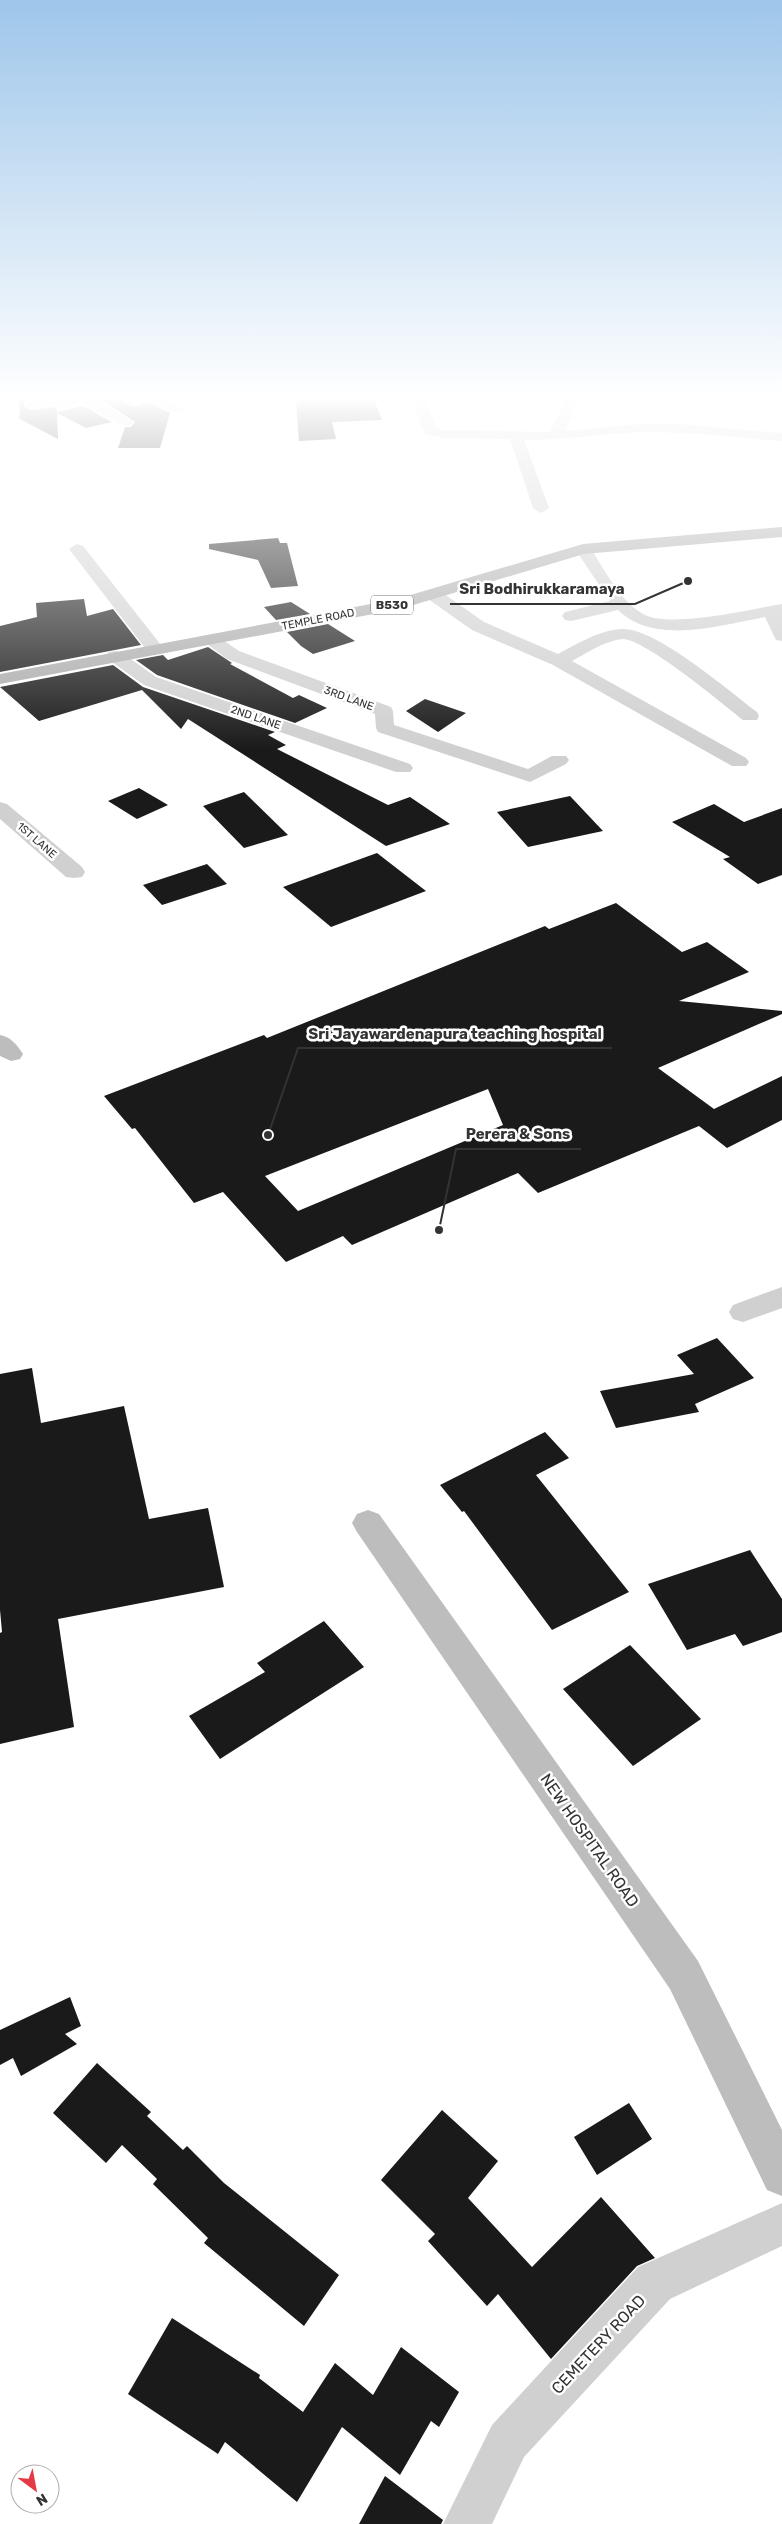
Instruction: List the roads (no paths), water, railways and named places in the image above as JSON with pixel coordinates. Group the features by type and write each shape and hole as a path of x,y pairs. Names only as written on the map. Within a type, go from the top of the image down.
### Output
{"main road":[{"name":"TEMPLE ROAD","path":"0,679 114,656 212,640 400,604 583,549 782,532"},
{"name":"NEW HOSPITAL ROAD","path":"368,1523 684,1975 782,2174"}],"street":[{"path":"77,548 155,649"},
{"path":"583,549 622,604 639,619 656,625 678,624 777,609 782,636"},
{"path":"434,595 478,626 559,661 716,751 739,762"},
{"path":"572,616 622,604"},
{"path":"559,661 599,640 623,634 632,634 675,661 750,716"},
{"name":"3RD LANE","path":"212,640 233,655 384,711 384,728 530,776 559,760"},
{"name":"2ND LANE","path":"114,656 150,681 403,768"},
{"name":"1ST LANE","path":"0,808 74,872"},
{"path":"743,1312 782,1297"},
{"name":"CEMETERY ROAD","path":"467,2524 508,2441 654,2283 782,2224"}],"place":[{"name":"Sri Bodhirukkaramaya","path":"688,581"},
{"name":"Sri Jayawardenapura teaching hospital","path":"268,1135"},
{"name":"Perera & Sons","path":"439,1230"}]}
